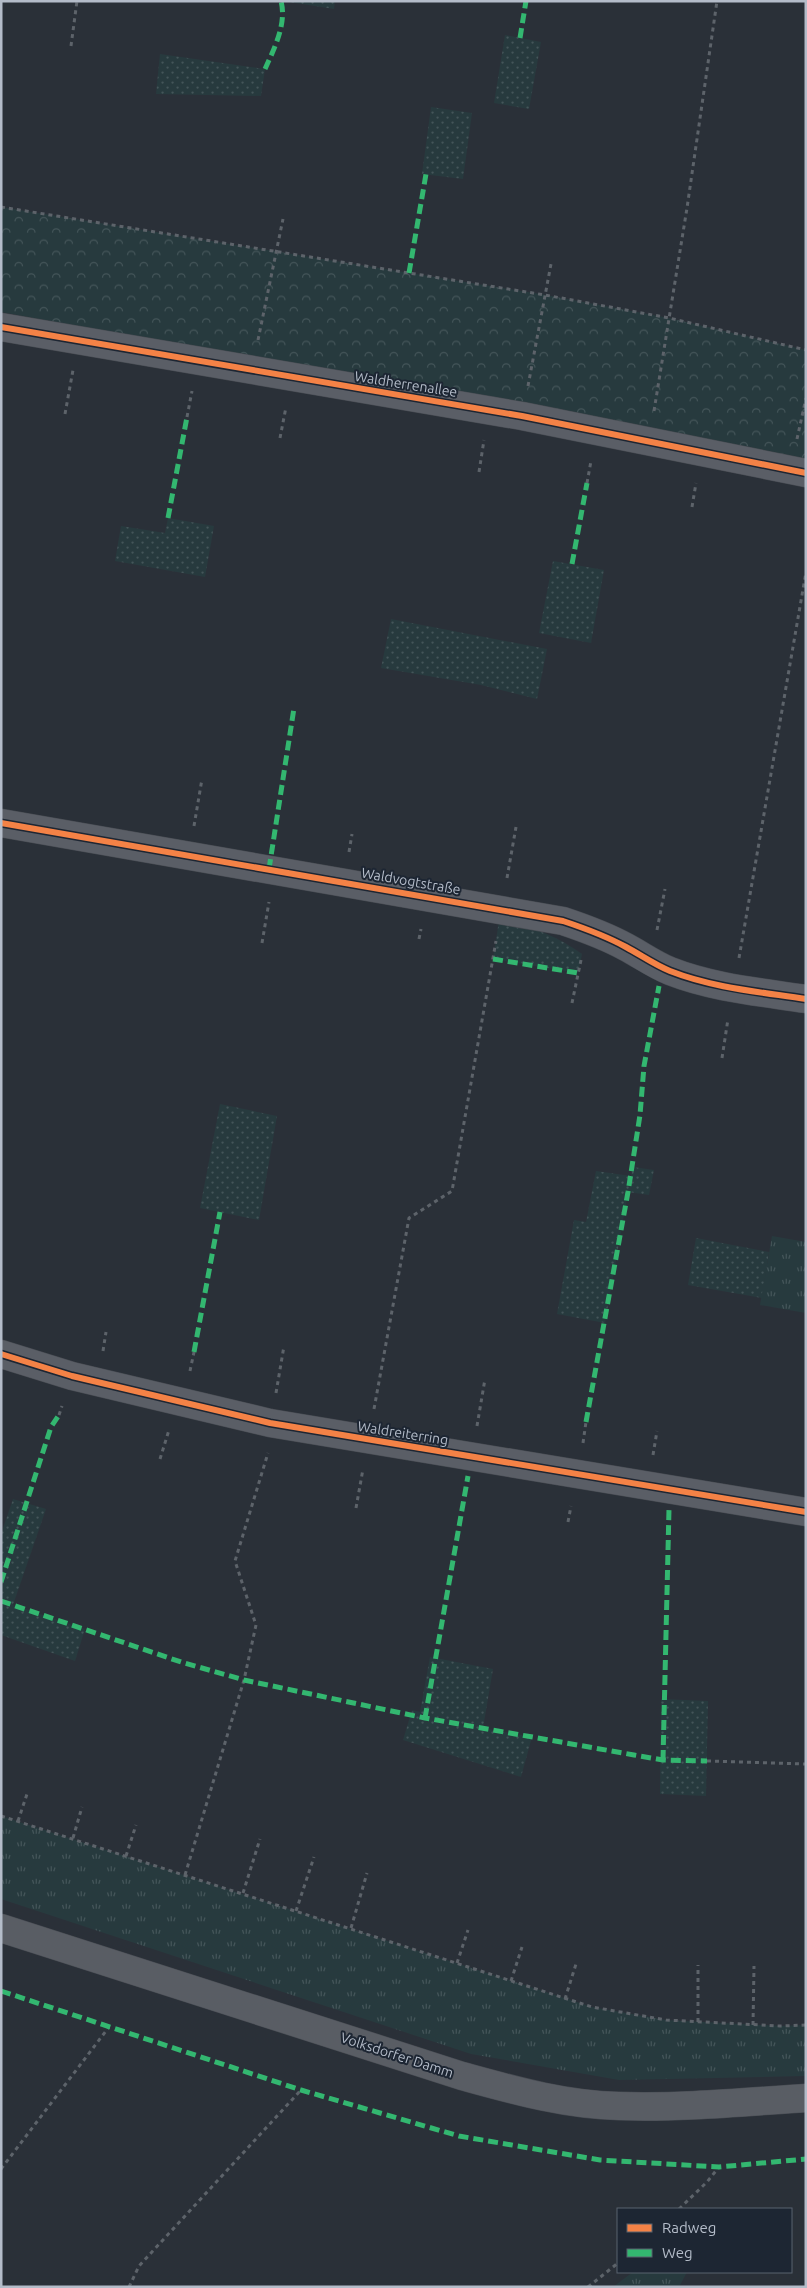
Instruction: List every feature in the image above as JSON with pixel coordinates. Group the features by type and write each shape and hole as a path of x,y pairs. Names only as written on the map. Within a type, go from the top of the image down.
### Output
{"main road":[{"name":"Volksdorfer Damm","path":"1,1928 462,2076 534,2096 618,2106 704,2105 806,2098"}],"street":[{"name":"Waldherrenallee","path":"1,327 522,416 806,473"},
{"name":"Waldvogtstraße","path":"1,823 562,921 625,946 651,962 689,977 734,988 806,999"},
{"name":"Waldreiterring","path":"1,1354 72,1376 270,1423 806,1512"}],"path":[{"path":"72,46 77,1"},
{"path":"649,441 670,318 717,1"},
{"path":"1,207 546,295 670,318 806,350"},
{"path":"265,304 283,218"},
{"path":"534,356 552,264"},
{"path":"65,414 74,366"},
{"path":"187,417 193,386"},
{"path":"803,411 806,398"},
{"path":"280,438 287,401"},
{"path":"479,472 485,435"},
{"path":"587,483 592,456"},
{"path":"692,507 697,476"},
{"path":"722,1058 806,572"},
{"path":"356,1508 408,1218 452,1191 516,827"},
{"path":"262,943 272,882 269,869"},
{"path":"651,962 665,888"},
{"path":"572,1003 582,954"},
{"path":"185,1875 244,1680 256,1625 235,1561 272,1443 270,1423 284,1346"},
{"path":"471,1457 485,1379"},
{"path":"707,1760 806,1764"},
{"path":"18,1821 28,1791"},
{"path":"72,1838 82,1808"},
{"path":"1,1816 592,2007 666,2020 753,2025 806,2025"},
{"path":"126,1856 136,1825"},
{"path":"243,1893 260,1839"},
{"path":"296,1911 314,1856"},
{"path":"350,1928 367,1873"},
{"path":"458,1963 468,1930"},
{"path":"511,1981 522,1947"},
{"path":"565,1999 576,1964"},
{"path":"698,1965 698,2022"},
{"path":"753,2025 754,1966"},
{"path":"1,2169 109,2027"},
{"path":"129,2287 139,2266 301,2090"},
{"path":"680,2208 707,2182 719,2167"},
{"path":"588,2287 617,2264"}],"green space":[{"path":"283,1 335,1 334,9"},
{"path":"505,35 541,42 529,109 494,103"},
{"path":"160,54 265,69 261,96 156,94"},
{"path":"431,107 472,113 463,179 422,174"},
{"path":"1,207 546,295 669,318 806,350 806,460 1,312"},
{"path":"168,518 214,526 205,577 115,561 121,526 165,533"},
{"path":"553,561 604,570 591,643 539,633"},
{"path":"391,619 547,649 537,699 481,685 381,668"},
{"path":"499,921 543,932 572,947 582,954 578,973 493,959"},
{"path":"220,1104 277,1116 259,1220 200,1208"},
{"path":"633,1167 654,1170 649,1195 628,1192 605,1323 557,1314 574,1220 586,1222 596,1171 631,1176"},
{"path":"772,1236 806,1242 806,1313 760,1305"},
{"path":"696,1238 769,1252 762,1298 688,1285"},
{"path":"13,1499 46,1509 13,1605 85,1629 75,1661 1,1635 1,1534"},
{"path":"430,1657 493,1669 483,1728 532,1737 521,1777 403,1740 412,1710 420,1712"},
{"path":"661,1699 708,1701 706,1796 660,1794"},
{"path":"1,1816 592,2007 666,2020 780,2026 806,2025 806,2076 619,2080 471,2054 1,1899"},
{"path":"632,2273 686,2273 679,2287 613,2287"}],"marked path":[{"path":"265,69 276,45 281,27 281,1"},
{"path":"520,38 526,1"},
{"path":"409,273 426,174"},
{"path":"168,518 187,417"},
{"path":"572,564 587,483"},
{"path":"269,869 294,708"},
{"path":"493,959 578,973"},
{"path":"586,1422 628,1192 640,1115 644,1066 659,986"},
{"path":"194,1352 220,1212"},
{"path":"1,1582 51,1427 59,1415"},
{"path":"425,1718 468,1476"},
{"path":"663,1760 669,1509"},
{"path":"1,1601 181,1662 244,1680 425,1718 634,1755 663,1760 707,1761"},
{"path":"1,1991 301,2090 459,2136 600,2160 719,2167 806,2159"}],"cycle path":[{"path":"1,327 522,416 806,473"},
{"path":"1,823 563,921 611,939 659,966 686,977 737,989 806,999"},
{"path":"1,1354 72,1376 270,1423 806,1512"}]}
